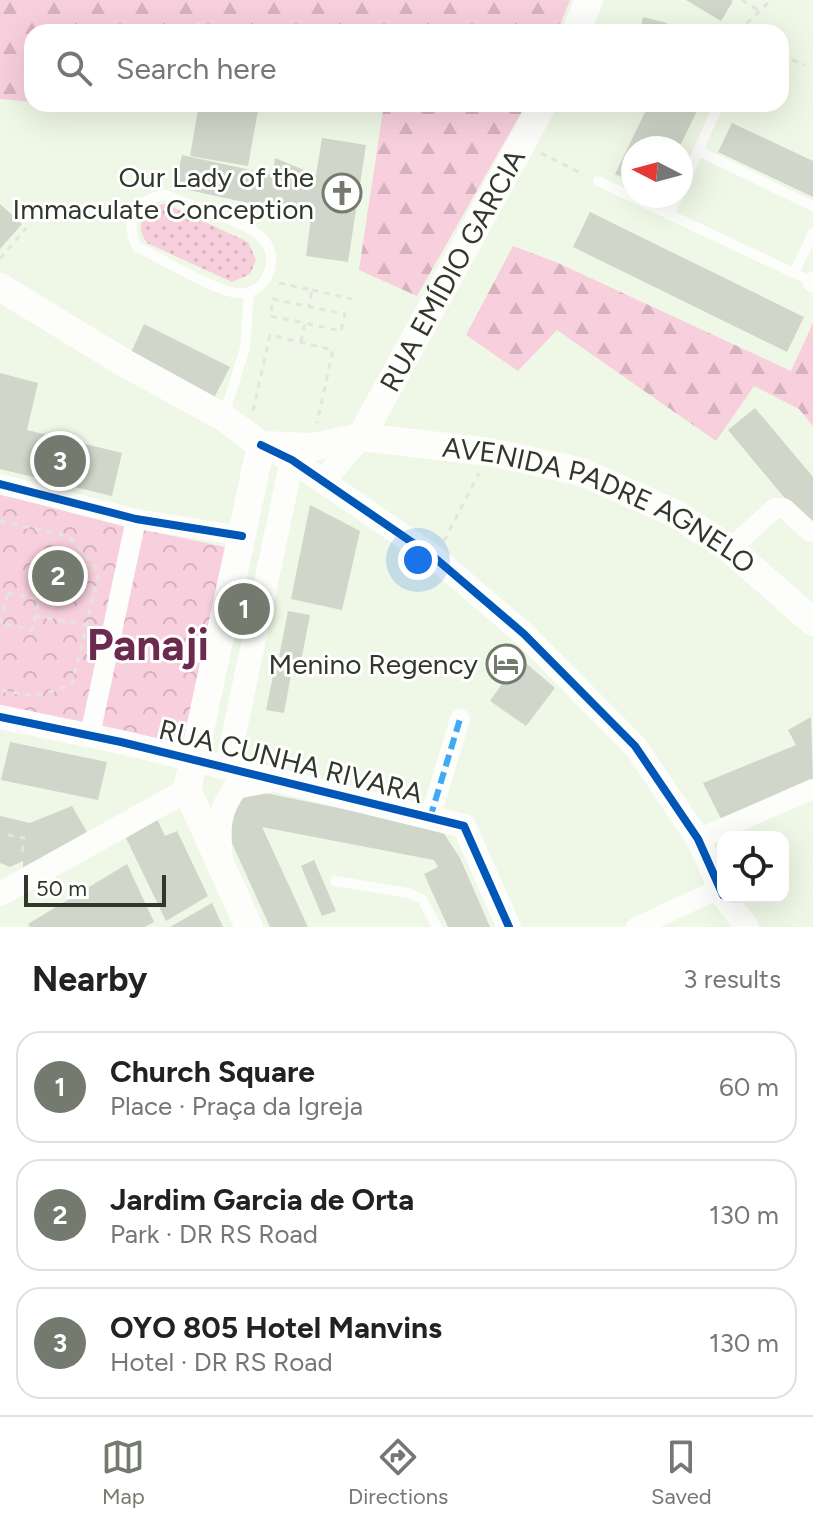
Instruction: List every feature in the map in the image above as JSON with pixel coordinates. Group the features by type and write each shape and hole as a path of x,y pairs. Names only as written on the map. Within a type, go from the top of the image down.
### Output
{"main road":[{"path":"579,24 589,0"},
{"name":"RUA EMÍDIO GARCIA","path":"361,437 539,112"},
{"path":"2,295 223,417 255,439 302,453 361,437"},
{"name":"AVENIDA PADRE AGNELO","path":"361,437 490,452 582,472 676,514 730,549 813,622"},
{"path":"249,927 187,790 242,536 255,439"}],"street":[{"name":"RUA EMÍDIO GARCIA","path":"323,481 361,437"},
{"path":"302,453 323,481 435,558 524,634 635,746 698,839 717,883"},
{"path":"227,767 302,453"},
{"path":"0,484 136,519 242,536"},
{"path":"730,549 775,508 784,508 810,532"},
{"path":"90,735 136,519"},
{"name":"RUA CUNHA RIVARA","path":"0,717 227,767 464,826 509,927"},
{"path":"430,818 460,719"},
{"path":"221,860 218,830 222,806 236,787 279,780"},
{"path":"698,839 813,789"},
{"path":"10,884 187,790"},
{"path":"636,927 717,896"},
{"path":"729,903 747,927"}],"lane":[{"path":"693,162 715,112"},
{"path":"698,151 813,206"},
{"path":"598,181 808,280 813,233"},
{"path":"166,195 261,237 271,253 272,264 262,284 249,292 227,291 137,247 131,223 141,204 153,196 166,195"},
{"path":"669,215 672,208"},
{"path":"223,417 245,348 249,292"},
{"path":"335,881 408,893 422,899 437,927"}],"path":[{"path":"742,0 758,10"},
{"path":"745,24 771,0"},
{"path":"789,59 805,65"},
{"path":"523,144 598,181"},
{"path":"0,259 26,228"},
{"path":"279,283 352,299"},
{"path":"309,306 312,290"},
{"path":"273,299 345,314 341,331 305,323 270,316 273,299"},
{"path":"301,342 305,323"},
{"path":"255,439 270,335 333,350 302,453"},
{"path":"435,558 490,452"},
{"path":"0,521 68,536 99,572 72,685 36,696 0,690"},
{"path":"8,593 39,599 32,630 0,623 2,608 8,593"},
{"path":"35,616 106,629"},
{"path":"8,835 24,838 21,864 10,884"}],"green space":[{"path":"0,0 570,0 560,24 24,24 24,101 0,99"},
{"path":"383,112 521,112 417,296 359,270"},
{"path":"166,204 248,242 256,260 250,274 232,282 147,243 141,229 143,217 152,208"},
{"path":"513,246 558,263 791,371 813,323 813,426 799,409 754,386 716,441 557,330 518,371 466,335"},
{"path":"0,495 128,523 85,724 0,706"},
{"path":"144,530 230,548 188,744 101,727"}],"building":[{"path":"686,0 731,0 733,1 721,21"},
{"path":"643,17 667,23 667,24 642,24"},
{"path":"198,112 258,112 248,166 190,156"},
{"path":"645,112 697,112 685,136 633,136"},
{"path":"732,123 813,161 813,197 718,152"},
{"path":"322,138 366,145 348,262 306,256 312,210 291,205 289,212 175,187 182,155 273,175 275,158 316,175"},
{"path":"621,162 621,177 615,174"},
{"path":"0,204 22,224 0,249"},
{"path":"590,212 804,317 787,352 573,247"},
{"path":"144,324 230,367 214,398 130,355"},
{"path":"0,373 38,383 27,430 122,453 112,496 0,469"},
{"path":"755,408 813,477 813,532 728,430"},
{"path":"310,505 360,531 342,610 291,599"},
{"path":"288,611 310,615 301,661 279,657"},
{"path":"520,658 555,688 526,726 490,701"},
{"path":"275,666 292,669 284,713 266,710"},
{"path":"811,717 813,780 721,819 703,783 796,745 788,730"},
{"path":"10,742 107,762 98,800 1,780"},
{"path":"265,793 441,829 460,858 490,927 448,927 424,874 438,867 434,860 262,827 308,927 270,927 231,841 229,822 240,800 248,795"},
{"path":"72,806 88,834 23,868 23,861 10,867 0,863 0,816 30,823"},
{"path":"157,819 165,836 177,831 208,896 166,921 126,838"},
{"path":"314,860 336,911 322,916 301,866"},
{"path":"127,864 154,922 145,927 30,927 28,924"},
{"path":"212,903 223,927 170,927"}],"marked path":[{"path":"430,818 460,719"}],"cycle path":[{"path":"261,445 292,460 435,558 524,634 635,746 698,839 717,882"},
{"path":"0,484 136,519 242,536"},
{"path":"0,717 121,742 464,826 509,927"}],"place":[{"name":"Our Lady of the Immaculate Conception","path":"342,193"},
{"name":"OYO 805 Hotel Manvins","path":"60,461"},
{"name":"Jardim Garcia de Orta","path":"58,576"},
{"name":"Church Square","path":"244,609"},
{"name":"Menino Regency","path":"506,664"}],"district":[{"name":"Panaji","path":"148,645"}]}
